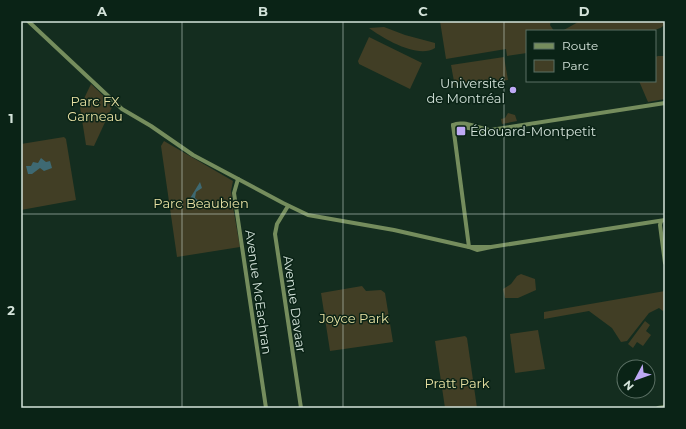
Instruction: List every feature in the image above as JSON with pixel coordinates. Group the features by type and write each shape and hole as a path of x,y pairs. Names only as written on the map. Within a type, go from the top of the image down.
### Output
{"street":[{"path":"28,21 122,109 152,126 191,154 288,206 311,215 394,230 477,250 663,221"},
{"path":"469,247 453,125 456,123 462,123 476,128 491,129 665,103"},
{"name":"Avenue McEachran","path":"238,179 234,192 266,408"},
{"name":"Avenue Davaar","path":"288,206 277,224 275,232 301,408"},
{"path":"663,221 660,225 665,263"},
{"path":"658,408 665,407"}],"green space":[{"path":"440,21 551,21 550,25 553,30 526,30 526,53 507,56 506,49 446,59"},
{"path":"580,21 665,21 662,27 655,30 564,30"},
{"path":"384,27 405,35 435,43 435,48 428,51 420,51 401,46 369,28"},
{"path":"369,37 422,63 410,89 359,64 358,61"},
{"path":"665,56 665,99 648,102 639,82 656,82 656,57"},
{"path":"504,57 508,80 455,87 451,65"},
{"name":"Parc FX Garneau","path":"91,84 113,105 94,146 86,145 80,107"},
{"path":"508,113 515,115 517,121 502,124 501,119 505,118"},
{"path":"64,137 66,139 76,200 21,210 21,144"},
{"name":"Parc Beaubien","path":"164,141 233,181 231,191 240,247 177,257 161,146"},
{"path":"521,274 535,279 536,290 518,298 505,298 503,289 511,284 517,276"},
{"name":"Joyce Park","path":"362,286 366,291 381,290 385,293 393,342 330,351 321,293"},
{"path":"665,291 665,309 663,311 659,308 649,313 627,341 621,342 612,328 589,311 544,319 544,312"},
{"path":"645,321 650,325 646,331 651,335 643,346 637,342 633,348 628,344"},
{"path":"538,330 545,369 515,373 510,334"},
{"name":"Pratt Park","path":"465,336 467,338 477,408 445,408 435,341"}],"water":[{"path":"41,158 46,162 50,161 52,168 44,171 40,168 32,174 28,174 26,166 31,166 33,162 38,163"},
{"path":"200,182 202,188 196,192 195,198 200,202 207,201 208,206 206,208 196,208 189,200"}],"place":[{"name":"Université de Montréal","path":"513,90"},
{"name":"Édouard-Montpetit","path":"461,131"}]}
